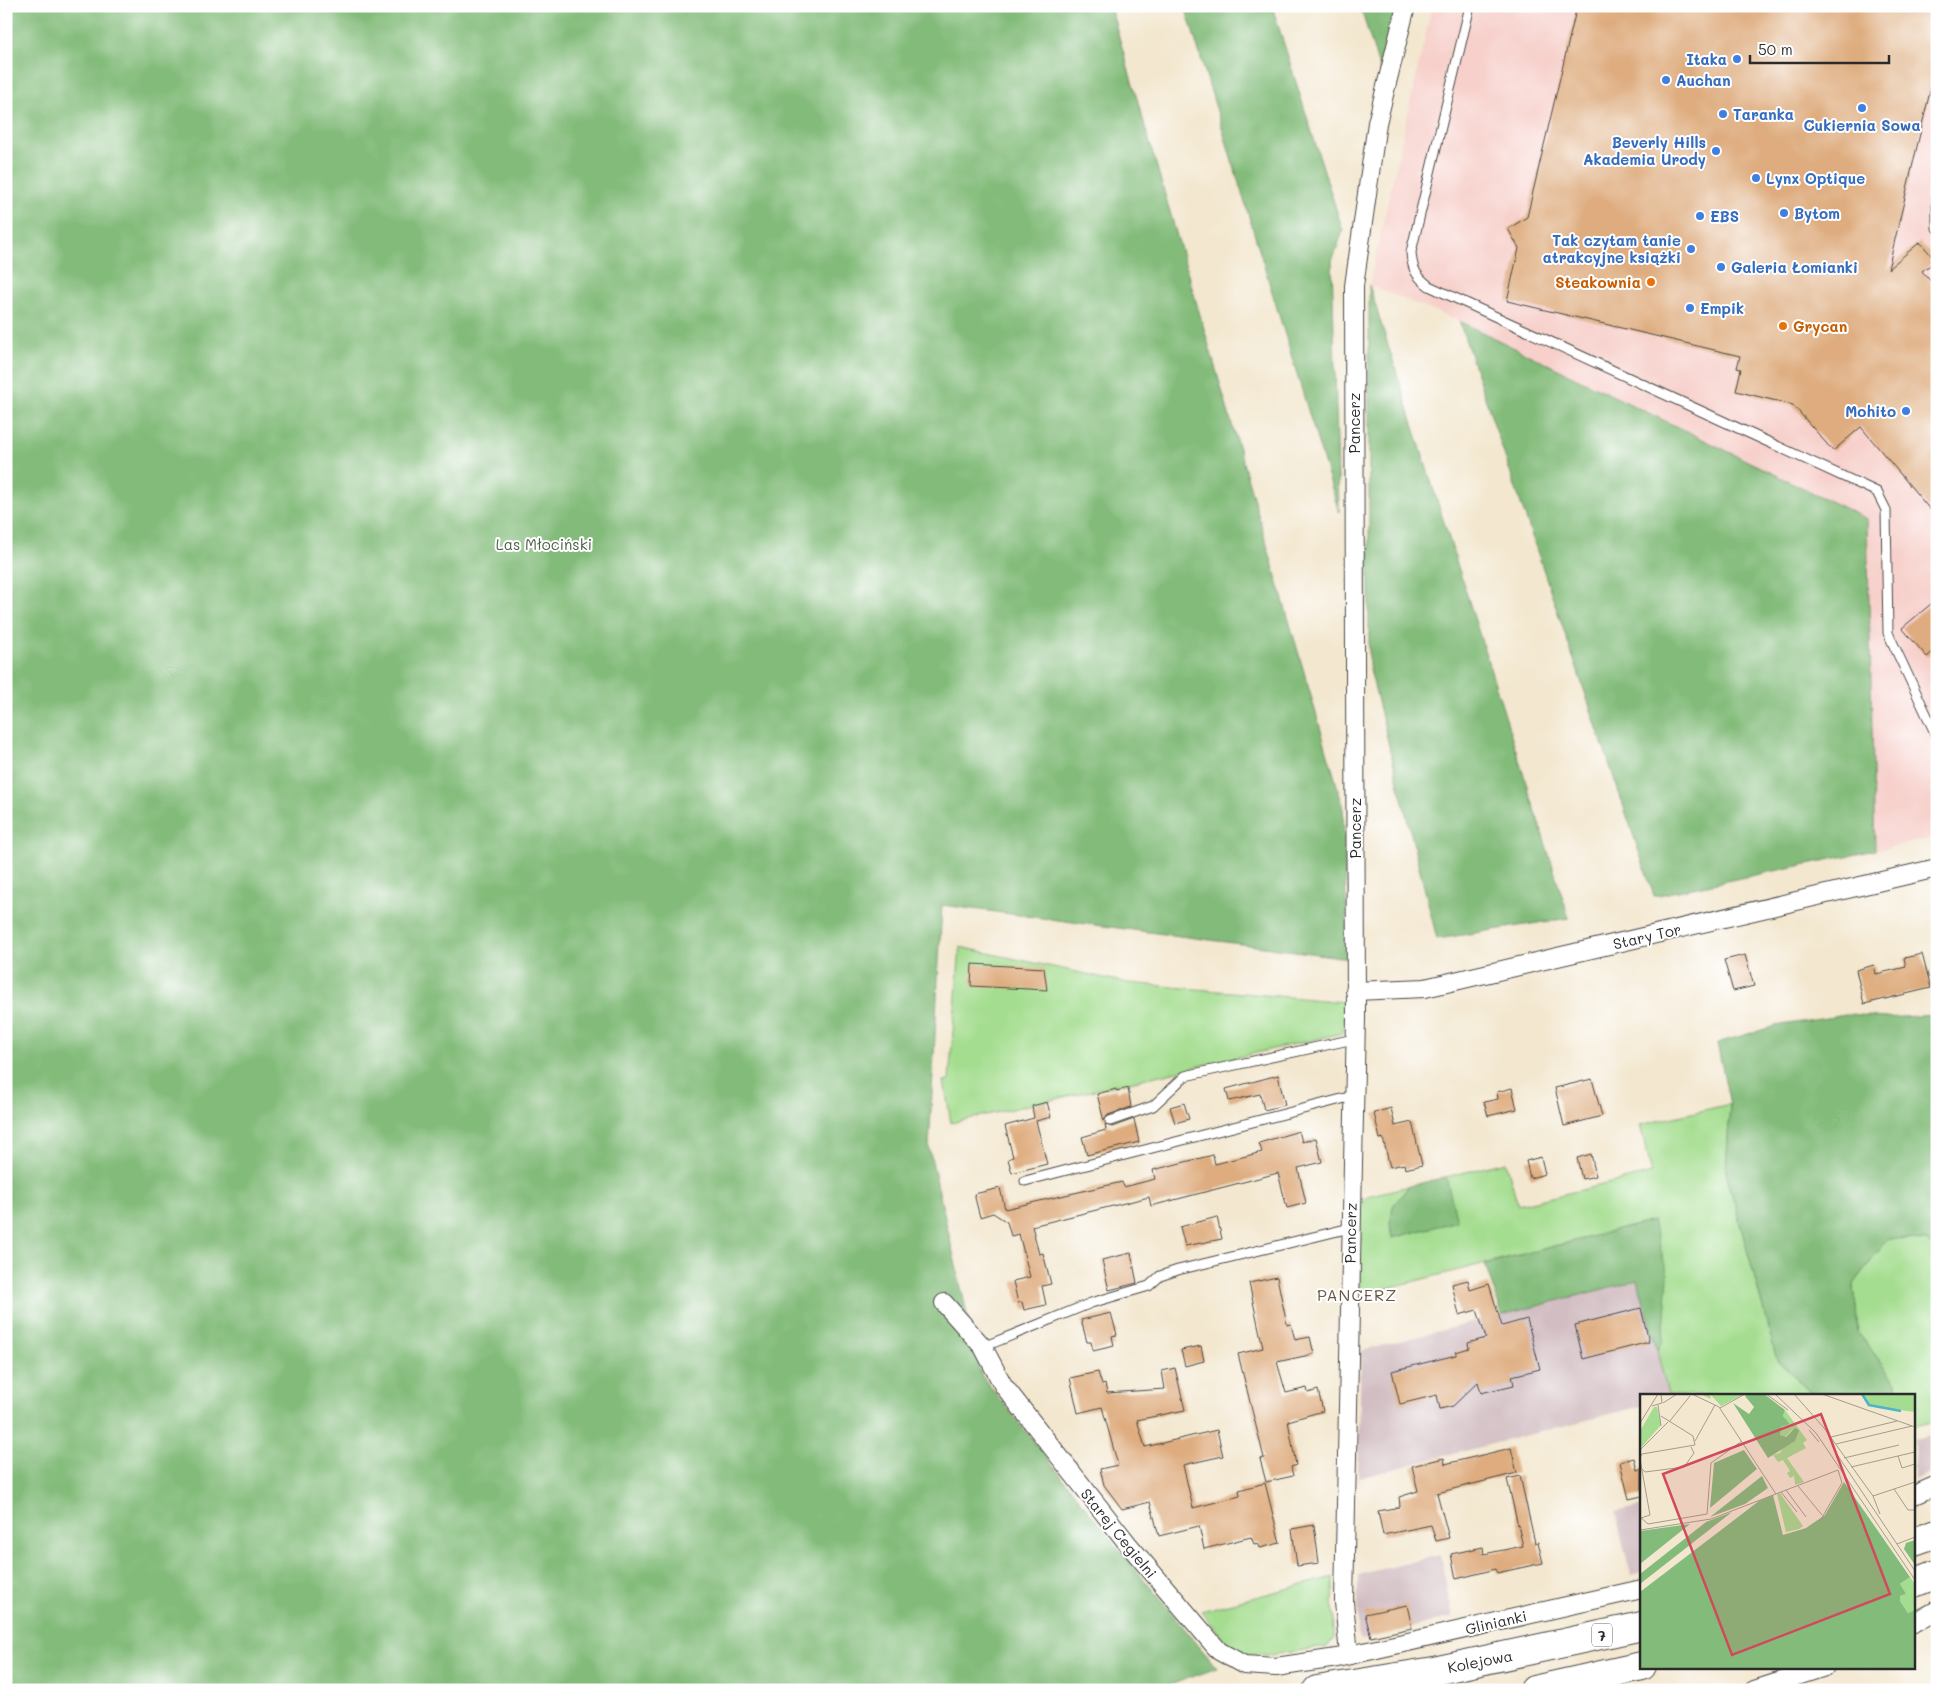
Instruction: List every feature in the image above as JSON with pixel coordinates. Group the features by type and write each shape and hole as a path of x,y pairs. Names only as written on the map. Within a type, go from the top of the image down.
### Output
{"highway":[{"path":"1916,1541 1937,1533"},
{"path":"1916,1582 1937,1574"},
{"name":"Kolejowa","path":"1317,1690 1482,1661 1640,1626"},
{"path":"1534,1690 1640,1666"}],"street":[{"name":"Pancerz","path":"1350,1655 1345,1629 1344,1596 1356,991 1354,286 1377,123 1406,6"},
{"name":"Stary Tor","path":"1356,991 1424,988 1937,868"},
{"name":"Starej Cegielni","path":"944,1303 983,1346 1003,1385 1078,1482 1134,1552 1219,1651 1244,1665 1267,1668 1350,1655"},
{"path":"1916,1494 1937,1485"},
{"name":"Glinianki","path":"1350,1655 1640,1589"},
{"path":"1916,1622 1937,1610"},
{"path":"1754,1690 1823,1668"}],"lane":[{"path":"1470,6 1411,252 1412,266 1417,277 1429,286 1877,492 1886,510 1888,634 1937,737"},
{"path":"1937,197 1937,228"},
{"path":"1110,1121 1153,1106 1185,1076 1354,1039"},
{"path":"1024,1181 1353,1096"},
{"path":"983,1346 1091,1303 1149,1286 1160,1276 1178,1270 1350,1228"}],"shaded area":[{"path":"1432,6 1937,6 1937,837 1875,850 1867,519 1459,321 1369,285"},
{"path":"1639,1280 1668,1394 1640,1394 1640,1407 1358,1478 1361,1351"},
{"path":"1937,1433 1937,1470 1916,1479 1916,1438"},
{"path":"1640,1506 1640,1573 1631,1575 1615,1512"},
{"path":"1440,1555 1453,1617 1362,1640 1358,1635 1358,1575"}],"green space":[{"name":"Las Młociński","path":"6,6 1110,6 1343,806 1348,958 942,905 929,1148 981,1375 1127,1559 1217,1668 1156,1690 6,1690"},
{"path":"1185,6 1272,6 1343,231 1332,261 1339,512"},
{"path":"1360,6 1397,6 1381,73"},
{"path":"1369,285 1569,918 1437,939 1369,665"},
{"path":"1459,321 1867,519 1875,850 1654,896"},
{"path":"960,947 1128,983 1345,1002 1343,1033 951,1123 944,1081 949,1080"},
{"path":"1852,1014 1883,1018 1937,1015 1937,1250 1927,1240 1888,1238 1854,1284 1858,1333 1897,1383 1897,1394 1812,1394 1777,1360 1726,1172 1730,1104 1717,1043 1775,1026"},
{"path":"1730,1104 1726,1172 1777,1360 1812,1394 1668,1394 1657,1350 1663,1342 1653,1221 1360,1295 1360,1205 1367,1196 1409,1186 1399,1198 1391,1215 1392,1238 1456,1221 1446,1177 1506,1162 1518,1205 1652,1173 1640,1125"},
{"path":"1446,1177 1457,1221 1392,1238 1390,1223 1393,1206 1409,1186"},
{"path":"1653,1221 1668,1276 1663,1342 1657,1350 1638,1280 1502,1315 1485,1264"},
{"path":"1888,1238 1927,1240 1937,1250 1937,1421 1916,1426 1916,1394 1897,1394 1897,1383 1858,1333 1854,1284"},
{"path":"1333,1577 1334,1638 1327,1647 1270,1655 1235,1653 1201,1611"}],"building":[{"name":"Galeria Łomianki","path":"1577,6 1937,6 1937,62 1888,269 1920,242 1936,261 1922,271 1937,289 1937,518 1861,427 1833,451 1793,405 1736,391 1741,369 1737,368 1740,356 1507,301 1519,248 1508,229 1527,217"},
{"path":"1937,599 1937,648 1927,657 1902,628"},
{"path":"1922,954 1931,988 1864,1004 1856,970 1874,965 1876,974 1906,967 1904,958"},
{"path":"1745,955 1754,986 1733,991 1724,960"},
{"path":"972,964 1044,968 1047,990 971,986"},
{"path":"1278,1075 1285,1105 1264,1110 1260,1094 1229,1101 1226,1089"},
{"path":"1592,1079 1602,1116 1564,1126 1555,1088"},
{"path":"1128,1088 1131,1107 1108,1115 1104,1121 1097,1094"},
{"path":"1512,1088 1517,1109 1488,1116 1484,1102 1498,1099 1497,1092"},
{"path":"1047,1102 1051,1117 1036,1121 1047,1164 1012,1173 1008,1159 1013,1157 1005,1126 1034,1118 1032,1106"},
{"path":"1184,1103 1189,1119 1175,1123 1170,1107"},
{"path":"1391,1108 1395,1126 1412,1122 1422,1165 1405,1169 1404,1164 1390,1167 1383,1138 1380,1139 1374,1113"},
{"path":"1134,1119 1139,1142 1087,1155 1082,1137 1106,1130 1105,1124 1112,1127"},
{"path":"1299,1131 1302,1142 1316,1138 1322,1162 1298,1168 1306,1203 1287,1208 1278,1173 1151,1206 1149,1197 1032,1226 1039,1254 1043,1253 1051,1284 1042,1286 1046,1305 1024,1310 1022,1302 1018,1303 1013,1281 1030,1277 1019,1234 1011,1236 1007,1222 993,1213 980,1217 974,1194 1000,1188 1005,1209 1122,1182 1124,1187 1155,1179 1153,1170 1213,1155 1215,1164 1262,1152 1259,1143"},
{"path":"1591,1154 1596,1176 1582,1179 1577,1158"},
{"path":"1541,1157 1545,1174 1530,1178 1526,1161"},
{"path":"1217,1217 1222,1239 1185,1246 1180,1227"},
{"path":"1131,1253 1137,1283 1109,1290 1102,1260"},
{"path":"1277,1277 1287,1325 1291,1324 1295,1340 1310,1337 1314,1354 1277,1362 1286,1393 1307,1388 1308,1393 1318,1390 1323,1411 1288,1421 1296,1465 1291,1467 1293,1476 1266,1482 1260,1459 1264,1458 1238,1354 1263,1348 1249,1283"},
{"path":"1468,1280 1470,1290 1489,1284 1502,1326 1527,1319 1540,1369 1512,1376 1514,1385 1481,1393 1478,1382 1453,1406 1440,1409 1437,1395 1400,1404 1392,1371 1456,1355 1456,1352 1469,1348 1468,1343 1486,1338 1477,1310 1459,1315 1452,1284"},
{"path":"1641,1308 1649,1342 1583,1359 1575,1325"},
{"path":"1111,1313 1117,1335 1112,1336 1114,1346 1093,1351 1091,1342 1087,1342 1081,1320"},
{"path":"1201,1346 1204,1361 1185,1366 1181,1350"},
{"path":"1175,1368 1185,1410 1137,1420 1145,1447 1217,1430 1223,1456 1183,1465 1193,1508 1240,1496 1239,1490 1265,1483 1280,1543 1260,1548 1258,1543 1254,1544 1251,1537 1204,1549 1199,1526 1159,1536 1150,1502 1122,1509 1104,1485 1100,1469 1118,1465 1102,1407 1078,1413 1070,1378 1098,1372 1102,1385 1105,1384 1107,1393 1165,1389 1162,1371"},
{"path":"1511,1448 1517,1473 1437,1493 1449,1538 1436,1541 1431,1525 1383,1535 1378,1511 1400,1507 1399,1497 1418,1491 1412,1466 1444,1458 1445,1464"},
{"path":"1634,1458 1637,1470 1640,1469 1640,1496 1629,1499 1620,1462"},
{"path":"1520,1476 1535,1543 1538,1542 1543,1563 1497,1573 1496,1569 1456,1579 1451,1554 1483,1547 1484,1554 1523,1546 1507,1479"},
{"path":"1314,1525 1319,1563 1297,1566 1292,1529"},
{"path":"1407,1605 1412,1628 1371,1637 1365,1614"}],"place":[{"name":"Itaka","path":"1737,59"},
{"name":"Auchan","path":"1666,80"},
{"name":"Cukiernia Sowa","path":"1862,108"},
{"name":"Taranka","path":"1723,114"},
{"name":"Beverly Hills Akademia Urody","path":"1716,151"},
{"name":"Lynx Optique","path":"1756,178"},
{"name":"Bytom","path":"1784,213"},
{"name":"EBS","path":"1700,216"},
{"name":"Tak czytam tanie atrakcyjne książki","path":"1691,249"},
{"name":"Galeria Łomianki","path":"1721,267"},
{"name":"Steakownia","path":"1651,282"},
{"name":"Empik","path":"1690,308"},
{"name":"Grycan","path":"1783,326"},
{"name":"Mohito","path":"1906,411"}],"district":[{"name":"PANCERZ","path":"1357,1294"}]}
